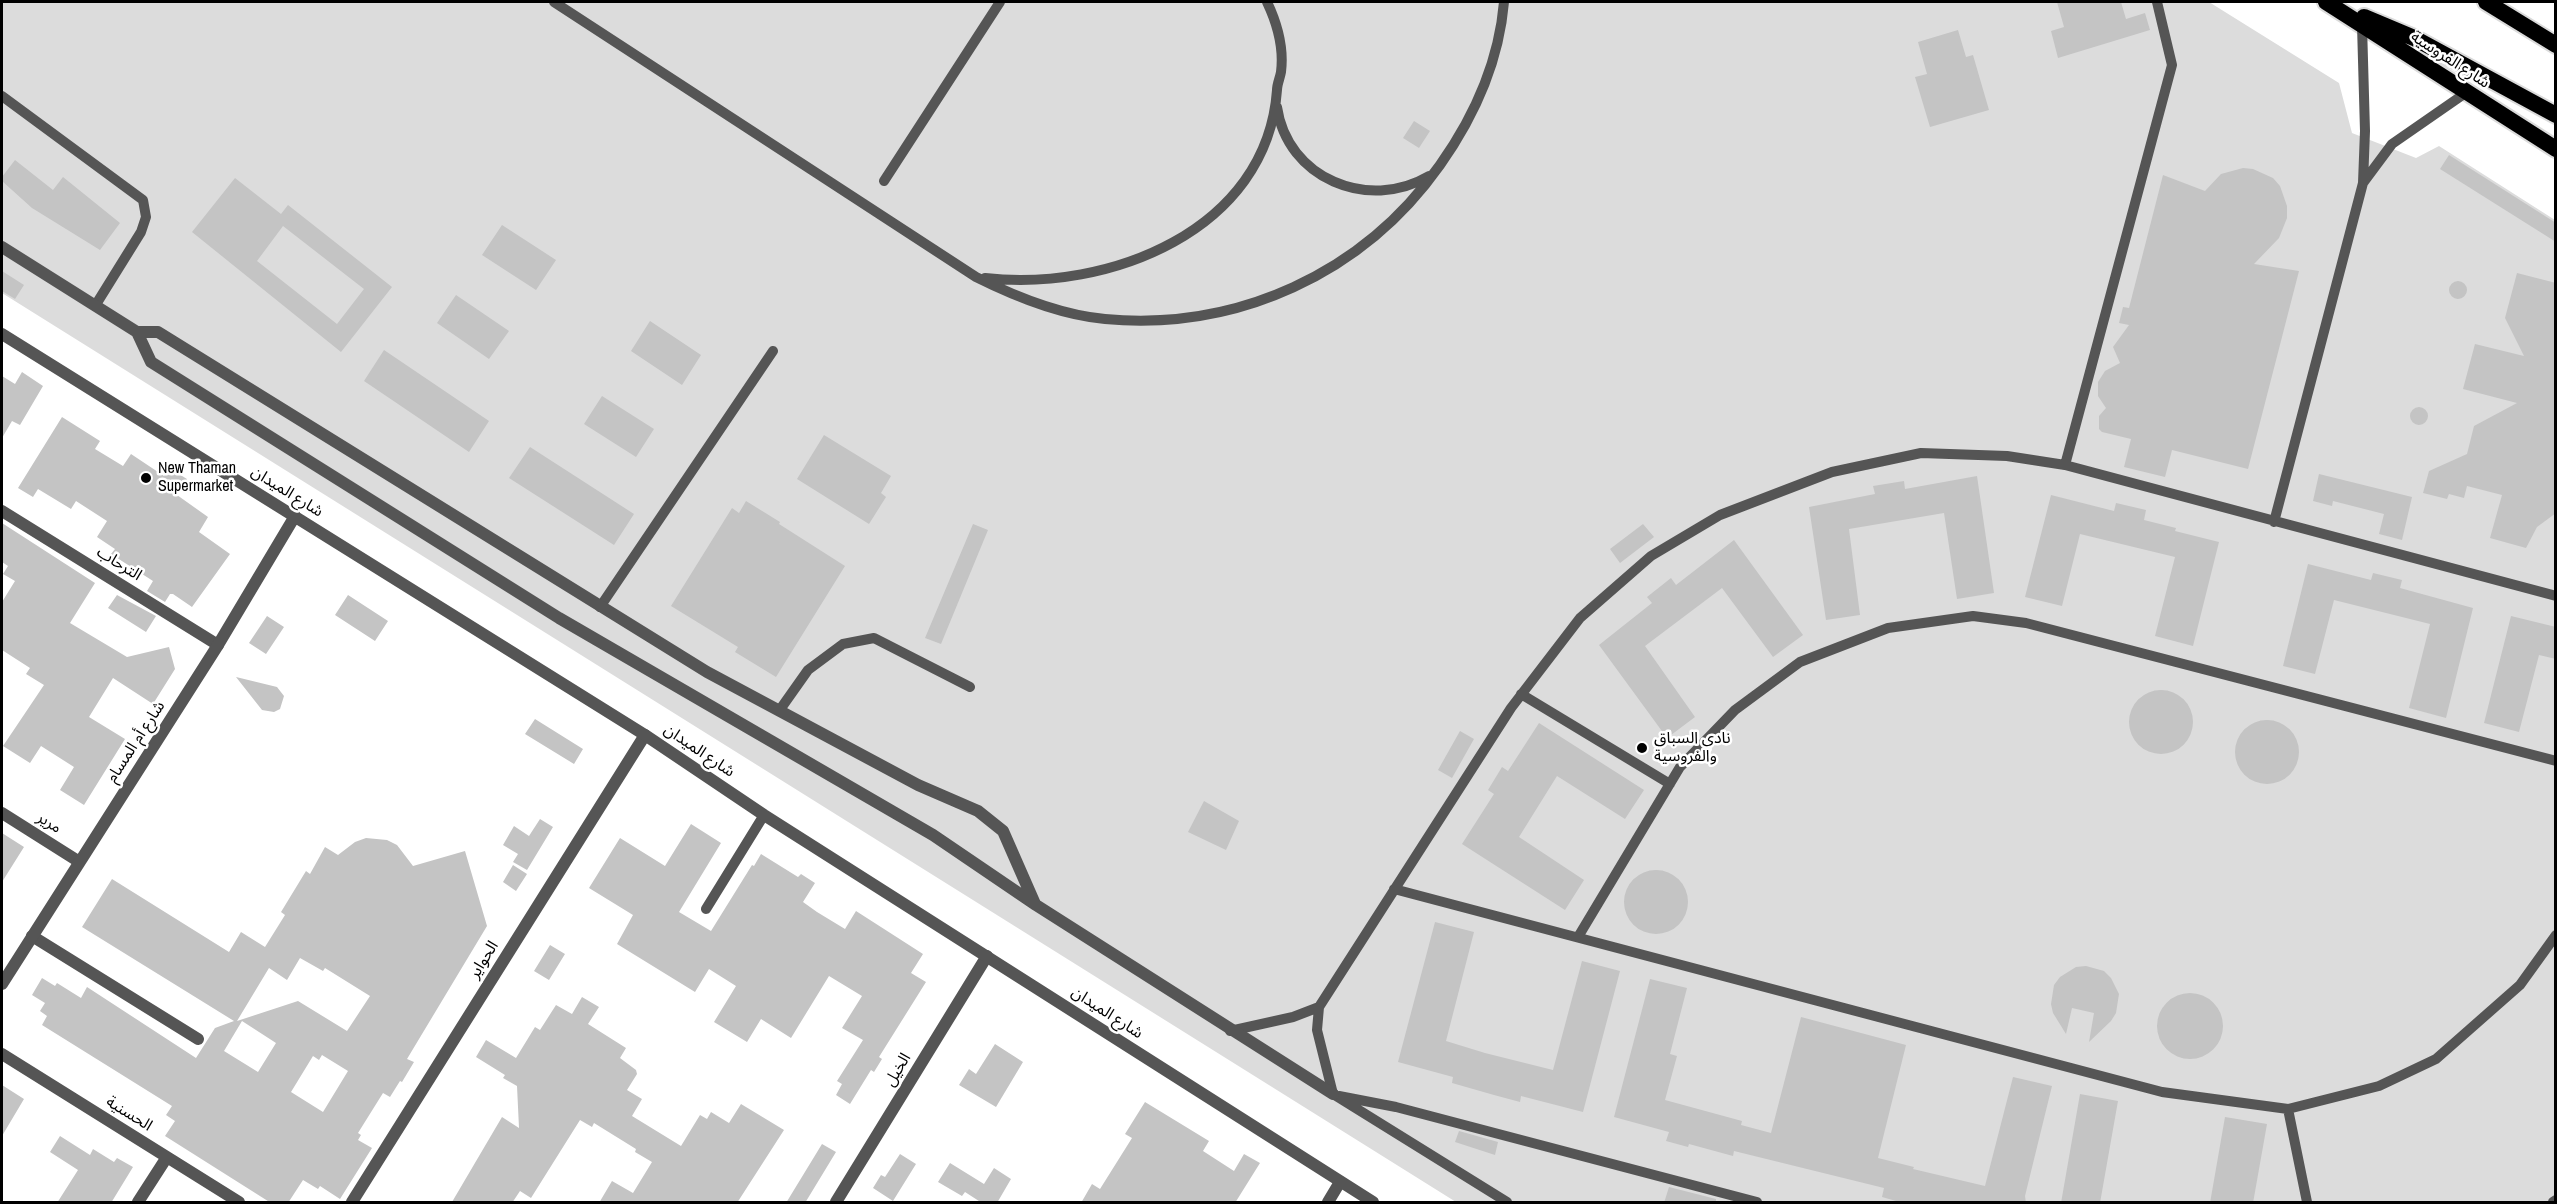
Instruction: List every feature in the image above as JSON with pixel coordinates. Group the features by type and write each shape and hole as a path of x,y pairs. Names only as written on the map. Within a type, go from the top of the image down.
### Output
{"highway":[{"path":"2326,2 2414,38 2556,115"},
{"name":"شارع الفروسية","path":"2326,2 2556,149"},
{"path":"2486,2 2556,45"}],"street":[{"path":"2,247 137,332 158,332 707,672 918,785 978,811 1003,831 1036,905"},
{"path":"137,332 151,362 560,618 906,818 1230,1031 1332,1094"},
{"name":"شارع الميدان","path":"2,334 645,735 764,814 1373,1203"},
{"name":"الترحاب","path":"2,511 218,645"},
{"name":"شارع أم المسام","path":"2,984 78,861 218,645 295,516"},
{"name":"الحواير","path":"352,1203 645,735"},
{"name":"مرير","path":"2,813 78,861"},
{"path":"32,936 198,1038"},
{"name":"الخيل","path":"836,1203 987,956"},
{"name":"الحسنية","path":"2,1054 239,1203"},
{"path":"138,1203 167,1157"},
{"path":"1328,1203 1340,1182"}],"lane":[{"path":"554,2 976,276 1034,302 1104,319 1168,320 1229,311 1288,291 1343,261 1393,221 1452,148 1480,94 1498,36 1504,2"},
{"path":"884,181 1000,2"},
{"path":"976,276 1027,280 1078,276 1124,264 1184,236 1218,211 1246,179 1265,142 1276,103 1281,52 1278,34 1267,2"},
{"path":"2065,465 2172,65 2157,2"},
{"path":"2274,522 2363,183 2365,131 2362,25"},
{"path":"2363,183 2392,144 2468,92"},
{"path":"2,96 143,200 146,217 141,232 95,306"},
{"path":"1276,103 1283,133 1290,147 1310,168 1334,182 1362,190 1392,190 1414,184 1434,173"},
{"path":"600,607 773,351"},
{"path":"1507,1203 1332,1094 1317,1030 1319,1007 1521,694 1580,618 1651,556 1720,515 1832,472 1921,453 2007,456 2065,465 2556,596"},
{"path":"1578,938 1680,767 1735,710 1800,662 1888,628 1973,616 2038,626 2556,760"},
{"path":"778,711 808,670 843,644 874,638 970,687"},
{"path":"1521,694 1670,784"},
{"path":"706,909 764,814"},
{"path":"1394,889 2162,1092 2288,1109 2379,1086 2436,1059 2520,985 2556,935"},
{"path":"1230,1031 1293,1017 1319,1007"},
{"path":"1332,1094 1396,1107 1758,1203"},
{"path":"2288,1109 2307,1203"}],"shaded area":[{"name":"نادي السباق والفروسية","path":"2,2 2209,2 2339,83 2352,133 2416,158 2439,146 2555,220 2555,1202 1456,1202 2,293"}],"building":[{"path":"2057,2 2121,2 2126,19 2145,13 2150,30 2058,58 2051,31 2064,27"},
{"path":"1958,30 1966,57 1973,55 1989,110 1930,127 1915,77 1927,74 1918,42"},
{"path":"1414,121 1430,131 1419,148 1403,138"},
{"path":"2449,155 2556,223 2556,242 2440,169"},
{"path":"15,160 53,190 63,177 120,223 100,250 32,208 2,181 2,177"},
{"path":"2243,168 2253,169 2273,178 2280,186 2287,206 2287,218 2279,238 2254,264 2299,271 2248,469 2172,450 2165,477 2124,467 2131,439 2102,432 2099,429 2099,416 2106,408 2098,396 2098,382 2105,371 2120,363 2113,347 2129,325 2119,323 2123,307 2129,308 2163,175 2205,191 2221,174"},
{"path":"235,178 281,214 288,205 392,287 341,352 192,232","holes":["283,226 364,289 337,324 257,261"]},
{"path":"502,225 556,260 536,290 482,255"},
{"path":"2,271 24,285 15,299 2,291"},
{"path":"2517,273 2556,283 2556,513 2537,527 2526,548 2490,538 2502,495 2467,486 2464,498 2449,494 2447,499 2423,493 2429,471 2467,454 2474,426 2517,403 2463,389 2475,344 2524,356 2505,318"},
{"path":"2458,281 2464,284 2467,290 2464,296 2458,299 2452,296 2449,290 2452,284"},
{"path":"456,295 509,331 489,359 437,323"},
{"path":"650,321 701,355 682,385 631,351"},
{"path":"384,350 489,421 469,452 364,381"},
{"path":"22,372 43,386 20,425 12,421 2,438 2,376 15,384"},
{"path":"602,396 654,429 636,457 584,424"},
{"path":"2419,407 2425,410 2428,416 2425,422 2419,425 2413,422 2410,416 2413,410"},
{"path":"62,417 100,441 95,449 123,466 131,454 164,476 169,468 187,479 177,495 208,517 199,532 230,554 192,607 173,594 170,594 165,602 147,591 153,581 111,554 115,549 97,537 107,521 76,501 71,509 38,489 33,497 18,488"},
{"path":"824,435 891,476 881,493 886,497 869,524 797,479"},
{"path":"530,447 634,514 614,545 509,478"},
{"path":"2319,474 2412,497 2402,540 2379,534 2384,514 2333,501 2332,506 2313,501"},
{"path":"1977,476 1994,593 1957,599 1944,513 1849,529 1860,615 1826,620 1809,507 1875,494 1873,486 1904,481 1905,489"},
{"path":"2051,495 2114,511 2116,503 2146,510 2144,520 2176,528 2175,531 2219,542 2193,646 2155,636 2175,557 2080,534 2062,606 2025,597"},
{"path":"746,501 845,566 776,677 735,652 738,647 671,606 732,508 739,513"},
{"path":"2,523 95,583 70,623 127,657 169,647 175,669 153,704 113,678 89,717 125,739 84,805 60,790 74,767 41,746 30,763 3,746 44,685 26,674 30,668 2,650 2,602 15,581 3,574 8,566 2,562"},
{"path":"973,524 988,530 941,644 925,638"},
{"path":"1643,524 1654,537 1620,563 1610,549"},
{"path":"1734,540 1803,635 1773,657 1722,588 1645,646 1695,717 1667,738 1599,645 1652,603 1647,597 1671,578 1676,585"},
{"path":"2308,564 2371,580 2373,573 2402,580 2400,588 2473,608 2446,718 2409,708 2430,624 2334,600 2315,674 2283,666"},
{"path":"117,595 156,616 146,632 108,608"},
{"path":"348,595 388,621 375,641 335,615"},
{"path":"267,616 284,627 266,654 249,643"},
{"path":"2511,616 2556,627 2556,659 2539,655 2519,732 2484,723"},
{"path":"236,677 277,687 284,696 280,709 274,712 262,710"},
{"path":"2161,690 2173,692 2184,699 2191,710 2193,722 2191,734 2184,745 2173,752 2161,754 2149,752 2138,745 2131,734 2129,722 2131,710 2138,699 2149,692"},
{"path":"535,719 583,749 574,764 525,734"},
{"path":"2261,720 2273,720 2290,729 2297,740 2299,752 2297,764 2290,775 2273,784 2261,784 2249,779 2240,770 2235,758 2235,746 2240,734 2249,725"},
{"path":"1539,723 1644,790 1625,819 1557,776 1519,837 1584,880 1565,910 1462,844 1494,794 1488,790 1502,767 1508,771"},
{"path":"1460,731 1474,739 1452,778 1438,770"},
{"path":"1204,801 1239,821 1226,850 1188,832"},
{"path":"540,819 553,827 527,870 513,862 518,854 503,845 514,826 529,836"},
{"path":"691,824 721,843 679,912 711,931 761,854 798,877 801,874 815,883 803,902 817,912 845,929 856,911 923,954 911,973 926,982 879,1057 882,1059 874,1072 871,1070 850,1104 836,1095 842,1084 837,1081 863,1040 842,1028 862,996 829,976 791,1038 761,1019 747,1042 714,1022 736,986 709,969 695,992 617,944 633,915 589,888 620,838 665,866"},
{"path":"2,833 24,847 2,882"},
{"path":"366,838 387,840 397,845 413,866 465,851 487,926 407,1059 414,1062 402,1082 400,1081 390,1097 383,1093 358,1133 361,1135 358,1140 372,1148 340,1199 320,1186 318,1189 303,1180 288,1203 271,1203 165,1136 175,1121 166,1115 172,1106 42,1025 47,1016 40,1011 45,1003 32,995 42,978 55,986 57,983 81,998 87,987 196,1058 215,1028 234,1021 82,927 112,879 229,952 241,932 265,947 285,915 281,912 306,871 310,874 325,847 338,855 355,842","holes":["300,958 323,971 325,968 370,996 347,1031 298,1001 237,1021 269,968 287,980","242,1021 276,1043 258,1072 224,1051","322,1055 348,1071 323,1112 291,1092 313,1056 319,1060"]},
{"path":"513,865 527,874 516,891 503,882"},
{"path":"1650,870 1662,870 1679,879 1686,890 1688,902 1686,914 1679,925 1662,934 1650,934 1638,929 1629,920 1624,908 1624,896 1629,884 1638,875"},
{"path":"1435,922 1474,932 1446,1041 1485,1053 1553,1070 1582,961 1620,971 1583,1112 1521,1096 1520,1102 1494,1095 1452,1083 1453,1077 1398,1062"},
{"path":"550,945 565,954 549,980 534,971"},
{"path":"2086,966 2104,971 2111,978 2119,994 2116,1013 2111,1021 2089,1042 2094,1013 2072,1008 2066,1034 2053,1013 2051,1004 2054,985 2060,977 2076,967"},
{"path":"1650,979 1687,988 1670,1054 1677,1056 1665,1100 1742,1121 1741,1125 1771,1133 1801,1017 1906,1045 1878,1158 1914,1167 1913,1169 1985,1186 2013,1077 2052,1086 2025,1196 2026,1203 1903,1203 1882,1197 1884,1188 1734,1151 1733,1156 1689,1144 1688,1147 1666,1141 1669,1132 1614,1117"},
{"path":"2190,993 2203,996 2213,1003 2220,1013 2223,1026 2220,1039 2213,1049 2203,1056 2190,1059 2177,1056 2167,1049 2160,1039 2157,1026 2160,1013 2167,1003 2177,996"},
{"path":"582,997 599,1007 588,1024 626,1048 620,1058 636,1070 637,1074 627,1090 642,1099 632,1116 681,1146 700,1115 707,1119 711,1112 729,1123 741,1104 784,1130 737,1203 599,1203 612,1181 633,1193 652,1162 635,1152 636,1149 594,1123 592,1127 580,1120 531,1198 520,1191 512,1203 452,1202 502,1117 519,1128 517,1086 503,1078 505,1075 476,1057 486,1040 516,1058 535,1027 540,1030 556,1005 572,1014"},
{"path":"995,1044 1023,1062 996,1107 959,1085 969,1069 976,1074"},
{"path":"2,1085 24,1099 2,1136"},
{"path":"2080,1094 2118,1101 2100,1203 2061,1203"},
{"path":"1145,1102 1209,1141 1203,1151 1234,1171 1244,1154 1260,1163 1235,1203 1081,1203 1092,1184 1100,1189 1132,1138 1125,1134"},
{"path":"2225,1117 2267,1124 2253,1203 2210,1203"},
{"path":"1459,1131 1498,1142 1495,1155 1455,1142"},
{"path":"60,1136 90,1155 93,1149 114,1162 117,1158 133,1167 111,1203 57,1203 78,1170 50,1152"},
{"path":"822,1144 836,1152 805,1203 786,1203"},
{"path":"900,1154 916,1164 893,1201 873,1188 881,1175 885,1177"},
{"path":"950,1163 984,1184 994,1168 1011,1179 997,1203 982,1203 965,1192 962,1196 938,1182"},
{"path":"1669,1187 1716,1199 1716,1203 1664,1203"}],"place":[{"name":"New Thaman Supermarket","path":"146,478"},
{"name":"نادي السباق والفروسية","path":"1642,748"}]}
